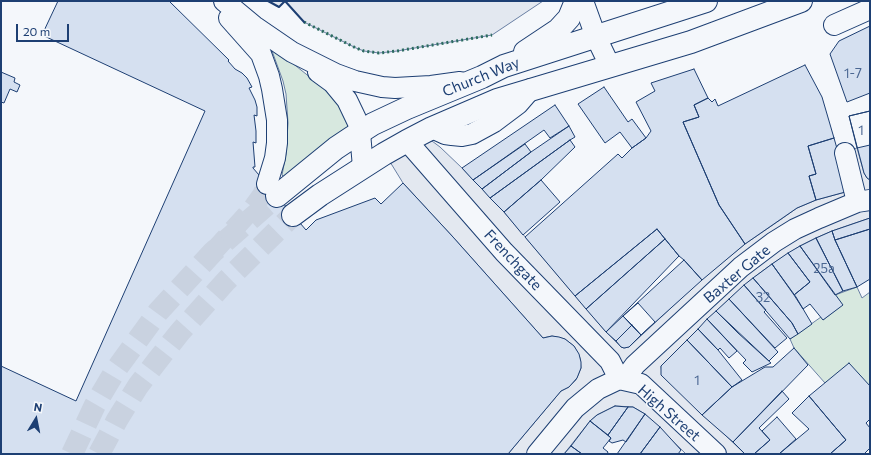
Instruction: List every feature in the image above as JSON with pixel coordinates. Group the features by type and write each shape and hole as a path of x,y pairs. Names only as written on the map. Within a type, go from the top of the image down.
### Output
{"highway":[{"path":"504,66 558,30 569,18 576,1"},
{"name":"Church Way","path":"272,190 379,121 407,108 482,77 504,66 706,1"},
{"name":"Church Way","path":"293,215 320,195 363,167 407,141 432,128 497,100 691,42 801,1"}],"street":[{"path":"213,1 240,21 292,52 336,74 355,81 382,87 395,88 431,86 482,77"},
{"path":"224,1 240,21 261,54 269,76 277,120 277,143 272,190"},
{"path":"583,1 596,37 610,66"},
{"path":"834,25 870,9"},
{"path":"292,52 332,83 347,100 358,123 363,167"},
{"name":"Frenchgate","path":"407,141 504,252 610,361 621,380"},
{"path":"845,153 864,201"},
{"name":"Baxter Gate","path":"621,380 635,365 741,267 774,242 794,229 864,201"},
{"path":"537,454 575,408 598,389 621,380"},
{"name":"High Street","path":"621,380 641,384 716,454"}],"shaded area":[{"path":"268,1 285,1 279,7"},
{"path":"285,1 543,1 492,35 379,53 364,51 356,48 304,22"},
{"path":"276,50 321,86 338,103 349,128 285,178 282,175 286,154 288,123 286,94 272,51"},
{"path":"423,140 432,141 462,168 504,212 606,332 621,347 624,348 629,347 702,279 745,244 797,208 816,200 849,191 845,153 857,148 864,173 870,180 870,218 816,238 800,246 772,264 729,299 661,366 662,375 745,454 686,454 645,414 633,407 615,406 597,415 590,421 564,454 508,454 561,391 569,387 576,380 581,368 580,358 574,346 565,339 552,336 543,338 403,183 387,157"},
{"path":"857,287 862,298 870,292 870,386 825,383 794,348 790,339 821,317 823,320 842,305 835,295"}],"building":[{"path":"1,1 58,1 42,35 205,111 76,401 1,366"},
{"path":"1,1 169,1 229,60 228,61 235,69 247,78 252,87 249,88 257,107 257,116 254,115 256,143 253,142 255,167 253,168 306,230 316,220 375,198 381,204 403,183 543,338 552,336 559,337 565,339 574,346 579,354 581,362 581,368 577,378 569,387 561,391 508,454 1,454"},
{"path":"870,26 870,93 847,102 830,54 839,41"},
{"path":"805,65 822,97 834,138 808,146 816,174 809,176 816,200 797,208 745,244 719,205 683,122 699,117 694,105 708,98 712,102 715,99 718,106"},
{"path":"694,69 708,98 694,105 699,117 683,122 719,205 745,244 702,280 679,256 657,229 575,296 525,237 618,154 622,158 632,148 646,138 651,131 636,102 655,91 651,83"},
{"path":"1,72 15,78 14,82 20,85 17,92 10,89 4,103 1,102"},
{"path":"604,87 628,122 632,119 646,138 632,148 620,132 605,143 578,104"},
{"path":"555,105 569,126 550,138 544,130 473,180 462,168"},
{"path":"870,111 870,180 864,173 849,116"},
{"path":"870,111 870,145 857,148 849,116"},
{"path":"569,126 575,137 490,198 482,189 531,152"},
{"path":"834,138 849,191 816,200 809,176 816,174 808,146"},
{"path":"570,140 575,147 541,180 504,212 490,198"},
{"path":"525,144 531,152 482,189 473,180"},
{"path":"541,180 560,202 523,235 504,212"},
{"path":"870,218 870,229 835,240 832,231"},
{"path":"657,229 665,239 586,309 575,296"},
{"path":"870,229 870,279 857,287 835,240"},
{"path":"832,231 857,287 843,291 816,238"},
{"path":"816,238 843,291 835,295 800,246"},
{"path":"665,239 679,256 606,332 586,309"},
{"path":"800,246 843,305 823,320 810,304 803,309 794,295 810,282 788,253"},
{"path":"788,253 810,282 794,295 772,264"},
{"path":"684,260 702,280 641,335 623,316"},
{"path":"772,264 796,297 812,324 798,334 792,323 753,278"},
{"path":"753,278 792,323 798,334 790,339 744,285"},
{"path":"744,285 766,310 764,312 787,338 775,348 729,299"},
{"path":"729,299 778,352 769,361 716,311"},
{"path":"638,303 655,322 641,335 623,316"},
{"path":"716,311 771,363 752,372 743,363 746,360 707,319"},
{"path":"623,316 632,325 616,341 606,332"},
{"path":"707,319 737,351 729,358 720,348 718,350 698,329"},
{"path":"632,325 641,335 629,347 621,347 616,341"},
{"path":"698,329 718,350 742,380 732,387 687,340"},
{"path":"687,340 732,387 702,415 661,375 661,366"},
{"path":"794,348 808,365 733,442 702,415 732,387 765,367 773,367"},
{"path":"849,363 870,386 870,419 866,423 870,428 870,448 864,454 830,454 846,440 809,396"},
{"path":"782,391 789,399 759,428 770,440 754,454 745,454 733,442"},
{"path":"809,396 846,440 830,454 779,454 809,429 792,413"},
{"path":"615,406 628,407 608,435 590,421 597,415"},
{"path":"628,407 633,407 645,414 626,442 623,440 612,443 609,441 611,438 608,435"},
{"path":"645,414 660,427 640,454 617,454"},
{"path":"777,417 796,439 779,454 754,454 770,440 762,431"},
{"path":"590,421 611,438 603,448 608,452 607,454 582,454 571,446"},
{"path":"660,427 681,450 678,454 640,454"},
{"path":"571,446 582,454 564,454"}],"tunnel":[{"path":"213,252 252,209 262,195 267,184"},
{"path":"72,454 95,405 115,371 158,312 213,252 277,196"},
{"path":"99,454 117,420 138,386 180,332 226,281 293,215"}],"hedge":[{"path":"304,22 356,48 364,51 379,53 492,35"}],"wall":[{"path":"268,1 279,7 285,1 304,22"}]}
